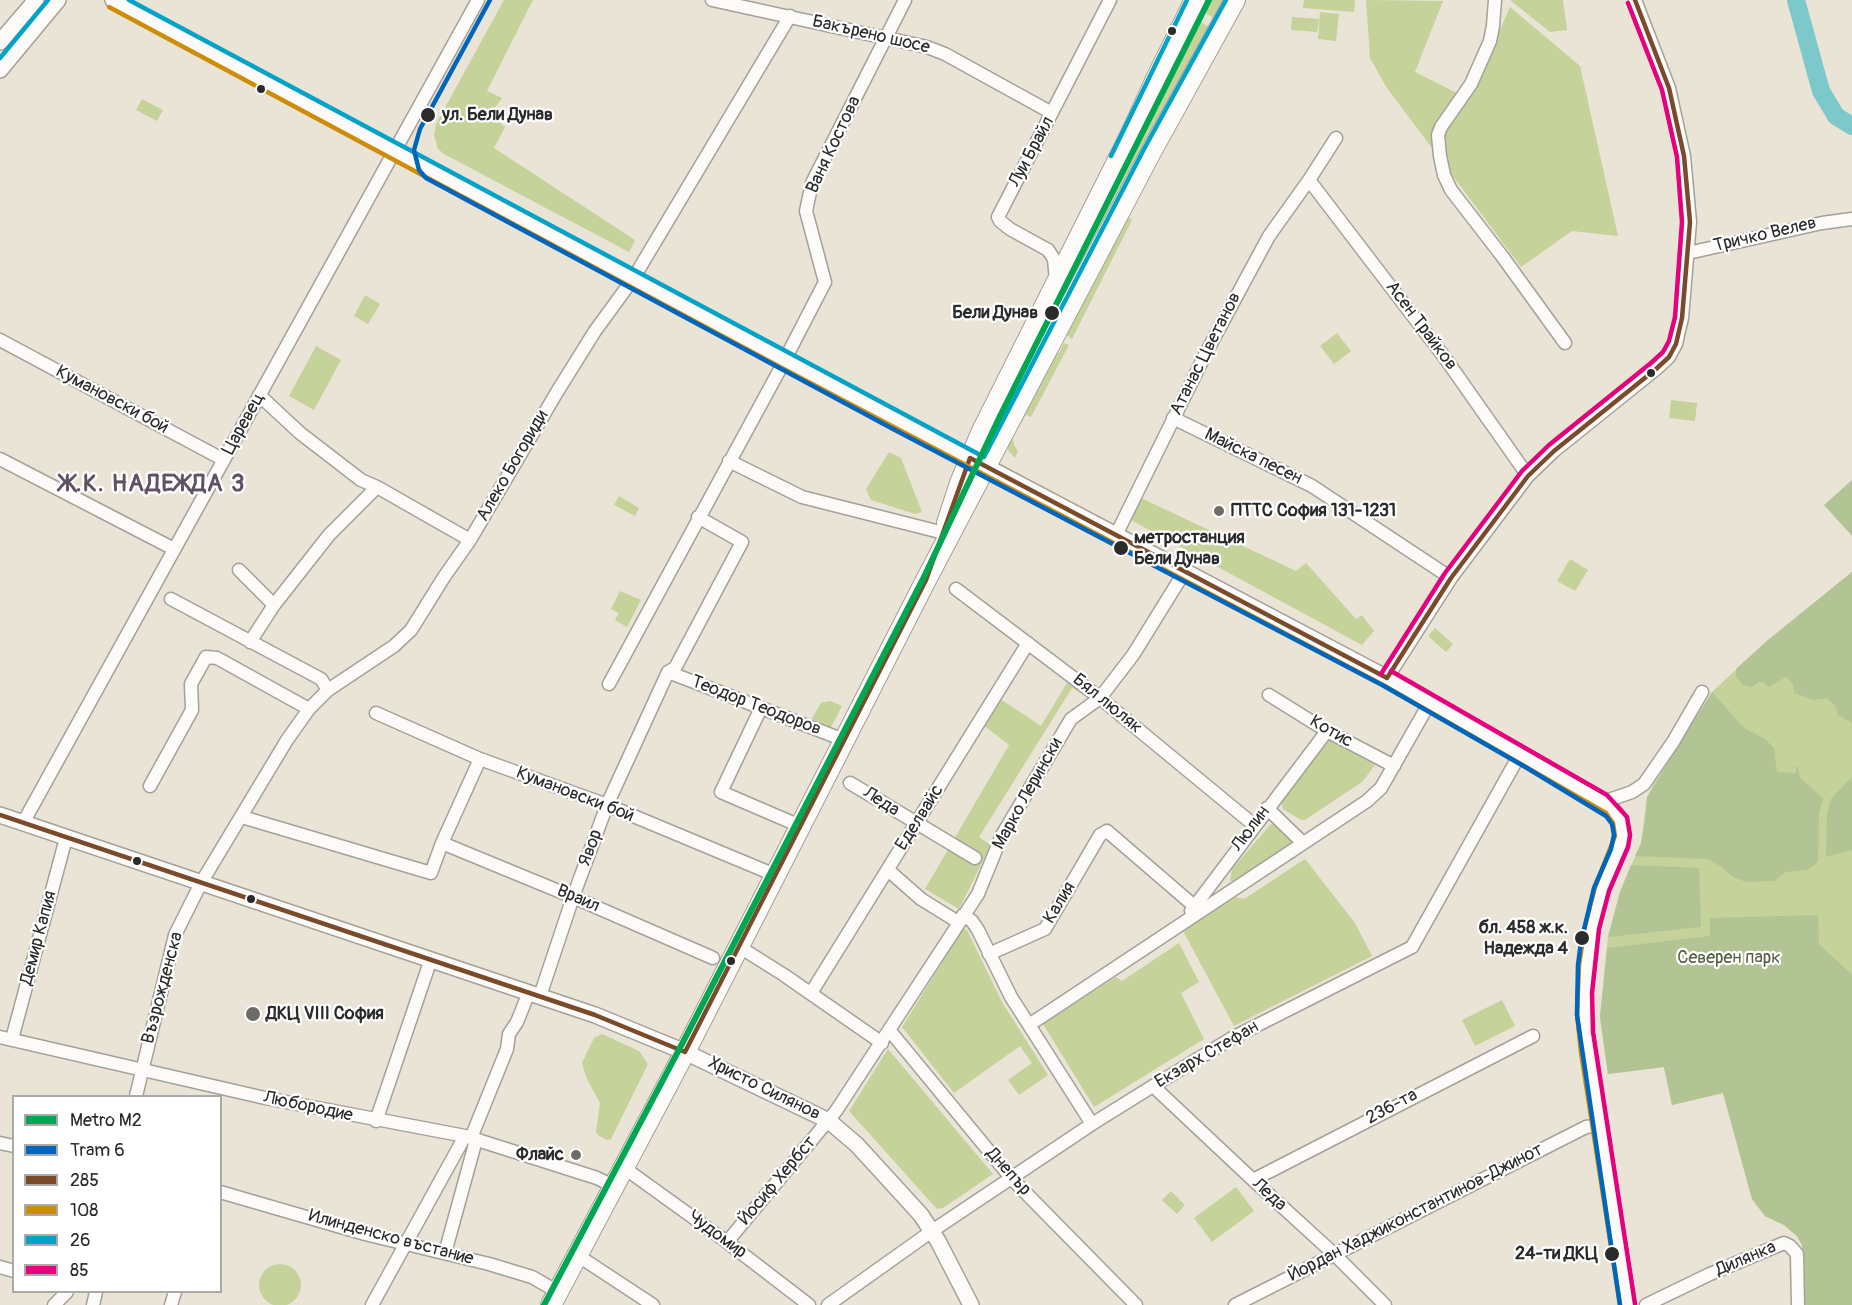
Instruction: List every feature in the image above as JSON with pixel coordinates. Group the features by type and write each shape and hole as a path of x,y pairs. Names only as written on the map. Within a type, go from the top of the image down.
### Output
{"main road":[{"path":"555,1298 685,1052 926,580 1056,284 1195,0"},
{"path":"926,580 960,483 979,463 1235,0"}],"street":[{"path":"0,42 36,0"},
{"path":"0,70 58,0"},
{"path":"113,0 784,360 1388,678 1603,802 1620,820 1623,836 1596,911 1586,965 1584,993 1586,1033 1628,1305"},
{"name":"Царевец","path":"23,823 478,0"},
{"name":"Бакърено шосе","path":"712,0 927,47 945,54 1052,113"},
{"name":"Ваня Костова","path":"609,684 825,282 806,211 812,183 905,0"},
{"name":"Луи Брайл","path":"1056,284 1054,259 1045,246 1010,228 998,217 1110,0"},
{"path":"1495,0 1490,41 1471,84 1441,127 1438,135 1440,156 1444,175 1451,190 1502,256 1564,343"},
{"name":"Тричко Велев","path":"1635,0 1669,88 1676,113 1689,199 1688,253 1822,223 1852,219"},
{"name":"Алеко Богориди","path":"201,883 287,740 309,709 328,690 404,639 411,630 470,540 557,392 595,332 633,279 790,16"},
{"name":"Атанас Цветанов","path":"1116,535 1207,351 1269,236 1336,138"},
{"name":"Асен Трайков","path":"1309,180 1440,351 1528,476"},
{"path":"1388,678 1451,578 1528,476 1554,451 1668,357 1676,344 1682,318 1688,253"},
{"name":"Кумановски бой","path":"0,340 224,460"},
{"path":"259,395 309,440 361,480 470,540"},
{"name":"Майска песен","path":"1173,418 1312,486 1451,578"},
{"path":"0,459 174,549"},
{"path":"729,460 801,497 944,533"},
{"path":"250,642 274,605 329,535 377,488"},
{"name":"Явор","path":"470,1138 507,1049 509,1034 535,994 607,805 643,722 668,672 675,668 742,542 698,517"},
{"path":"239,570 274,605"},
{"name":"Марко Лерински","path":"830,1121 978,894 1002,835 1071,719 1100,698 1133,655 1185,571"},
{"name":"Бял люляк","path":"956,589 1100,698 1254,825"},
{"path":"171,599 321,679 328,690"},
{"name":"Еделвайс","path":"811,993 1028,643"},
{"path":"150,786 192,710 191,684 206,657 217,658 309,709"},
{"name":"Теодор Теодоров","path":"668,672 844,740"},
{"path":"1603,802 1632,792 1644,784 1673,742 1702,692"},
{"name":"Котис","path":"1269,695 1327,731 1394,766"},
{"path":"1029,1024 1176,927 1197,909 1367,801 1381,788 1430,702"},
{"path":"760,708 721,792 800,826"},
{"name":"Кумановски бой","path":"376,713 480,759 607,805 775,875"},
{"name":"Люлин","path":"1197,909 1254,825 1327,731"},
{"name":"Екзарх Стефан","path":"828,1305 932,1231 1092,1124 1234,1038 1412,947 1520,754"},
{"path":"242,817 431,873 480,759"},
{"name":"Леда","path":"850,783 916,825 975,858"},
{"path":"1267,808 1302,842"},
{"name":"Христо Силянов","path":"0,815 595,1015 685,1052 830,1121 857,1144 921,1215 932,1231 971,1305"},
{"name":"Калия","path":"989,954 1045,929 1100,835 1107,831 1197,909"},
{"name":"Демир Капия","path":"6,1038 66,838"},
{"name":"Враил","path":"442,843 713,958"},
{"path":"888,870 921,899 961,919 972,921 1011,997 1092,1124"},
{"name":"Възрожденска","path":"136,1095 175,935 201,883"},
{"path":"738,946 811,993 882,1043"},
{"path":"376,1120 431,959"},
{"name":"Днепър","path":"890,1031 1012,1179 1136,1305"},
{"name":"236-та","path":"1252,1180 1533,1036"},
{"name":"Любородие","path":"6,1038 265,1098 470,1138 597,1178 613,1186"},
{"name":"Леда","path":"1154,1086 1252,1180 1334,1254 1385,1305"},
{"name":"Йосиф Хербст","path":"727,1242 830,1121"},
{"name":"Йордан Хаджиконстантинов-Джинот","path":"1235,1305 1586,1127 1600,1125"},
{"path":"372,1305 404,1244 470,1138"},
{"path":"444,1253 470,1138"},
{"name":"Чудомир","path":"623,1167 810,1305"},
{"name":"Илинденско въстание","path":"222,1193 532,1277 555,1298"},
{"name":"Дилянка","path":"1646,1305 1784,1243 1797,1254 1798,1305"},
{"path":"577,1255 653,1305"},
{"path":"54,1305 67,1293"}],"green space":[{"path":"504,0 533,0 487,91 502,98 490,115 505,127 494,148 635,240 629,252 438,149 434,135 436,124"},
{"path":"1205,0 1223,0 1214,18 1200,10"},
{"path":"1304,0 1355,0 1354,12 1303,8"},
{"path":"1366,0 1443,1 1415,72 1469,99 1510,7 1580,66 1618,236 1572,231 1521,267 1387,88 1370,58"},
{"path":"1510,0 1563,0 1567,30 1550,32"},
{"path":"1320,12 1339,14 1336,41 1318,39"},
{"path":"1292,17 1319,19 1317,32 1291,30"},
{"path":"1194,19 1210,27 1098,230 992,440 987,439"},
{"path":"142,99 163,110 157,121 136,110"},
{"path":"1126,216 1132,220 1072,339 1062,332"},
{"path":"365,295 380,304 368,324 354,316"},
{"path":"1337,333 1351,351 1334,364 1320,346"},
{"path":"1064,343 1069,345 1031,417 1026,415 1013,435 1014,445 1018,451 1015,458 1008,450 1007,444 1053,350 1059,353"},
{"path":"316,346 341,360 314,410 289,396"},
{"path":"1671,400 1697,403 1695,421 1669,418"},
{"path":"889,452 901,458 922,512 915,514 871,500 866,489"},
{"path":"1852,480 1852,536 1824,505"},
{"path":"619,496 639,508 635,516 614,505"},
{"path":"1141,498 1296,571 1306,563 1356,619 1362,615 1374,631 1362,645 1131,520"},
{"path":"1570,559 1588,570 1575,591 1557,581"},
{"name":"Северен парк","path":"1852,572 1852,1305 1804,1305 1805,1268 1802,1245 1797,1236 1784,1225 1765,1216 1752,1199 1723,1093 1672,1105 1664,1067 1608,1074 1600,1017 1608,937 1620,892 1641,843 1647,797 1655,782 1712,692 1768,640"},
{"path":"1852,572 1852,723 1838,715 1836,707 1827,698 1813,700 1794,693 1793,683 1786,677 1769,687 1763,682 1752,687 1743,685 1736,676 1736,669"},
{"path":"620,591 641,600 627,627 615,620 619,613 611,609"},
{"path":"1435,628 1453,644 1446,652 1428,636"},
{"path":"1070,678 1087,691 1085,696 1072,688 979,837 991,845 959,909 925,889 1009,745 983,725 999,698 1041,726"},
{"path":"1712,692 1744,728 1765,739 1774,748 1777,772 1796,773 1798,766 1800,778 1823,798 1819,814 1818,862 1807,870 1786,872 1774,881 1746,882 1733,877 1708,859 1635,856 1641,843 1647,797"},
{"path":"830,701 842,706 831,727 814,721 812,718 821,703"},
{"path":"1330,739 1375,765 1362,782 1305,820 1301,820 1283,809 1281,803 1283,795"},
{"path":"1852,777 1852,850 1826,857 1827,815 1831,799"},
{"path":"1271,824 1278,826 1293,842 1233,882 1230,880 1232,869"},
{"path":"1305,859 1355,923 1372,956 1234,1026 1183,931 1236,897 1244,899"},
{"path":"1631,865 1699,868 1701,927 1608,937 1620,892"},
{"path":"1818,915 1819,944 1852,975 1852,1305 1804,1305 1805,1268 1802,1245 1797,1236 1784,1225 1765,1216 1752,1199 1723,1093 1672,1105 1664,1067 1608,1074 1600,1017 1607,948 1710,936 1710,918"},
{"path":"963,929 967,930 1002,1002 1048,1075 1019,1095 1008,1080 1032,1063 1020,1046 954,1093 902,1027"},
{"path":"1179,943 1199,982 1181,993 1204,1039 1094,1107 1043,1024 1116,977 1122,981"},
{"path":"1502,1000 1515,1026 1475,1046 1462,1020"},
{"path":"602,1034 639,1051 648,1064 611,1139 607,1140 596,1132 600,1103 586,1077 582,1063 594,1038"},
{"path":"888,1049 993,1174 943,1208 937,1209 849,1111"},
{"path":"1236,1187 1254,1211 1212,1242 1194,1218"},
{"path":"1171,1191 1185,1205 1177,1214 1162,1200"},
{"path":"280,1264 295,1270 301,1285 295,1300 280,1306 265,1300 259,1285 265,1270"}],"waterway":[{"path":"1796,0 1821,91 1836,116 1852,126"}],"metro line":[{"name":"M2","path":"544,1305 923,579 1000,416 1209,0"}],"tram line":[{"name":"6","path":"490,0 420,129 414,150 419,170 426,178 893,429 1384,686 1606,816 1612,824 1614,835 1611,849 1594,888 1581,942 1577,1015 1620,1305"}],"transit line":[{"name":"26","path":"0,58 48,0"},
{"name":"26","path":"129,0 984,457 1144,149 1226,0"},
{"name":"26","path":"1111,156 1187,0"},
{"name":"285","path":"1387,678 1451,578 1528,476 1554,451 1656,369 1669,357 1676,344 1682,318 1690,222 1684,156 1669,88 1635,0"},
{"name":"85","path":"1381,674 1445,573 1522,471 1549,445 1651,363 1663,352 1669,341 1675,317 1682,222 1677,157 1662,90 1628,3"},
{"name":"108","path":"109,7 780,367 1383,685 1606,813 1613,823 1615,836 1595,887 1585,926 1579,965 1577,1014 1620,1305"},
{"name":"285","path":"685,1052 926,580 970,458 1387,678"},
{"name":"85","path":"1391,671 1607,795 1627,817 1630,835 1628,847 1609,891 1599,929 1592,993 1593,1032 1635,1304"},
{"name":"285","path":"0,815 595,1015 685,1052"}],"place":[{"name":"ул. Бели Дунав","path":"428,115"},
{"name":"Бели Дунав","path":"1052,313"},
{"name":"ПТТС София 131-1231","path":"1219,511"},
{"name":"метростанция Бели Дунав","path":"1121,548"},
{"name":"бл. 458 ж.к. Надежда 4","path":"1582,938"},
{"name":"ДКЦ VIII София","path":"253,1014"},
{"name":"Флайс","path":"576,1155"},
{"name":"24-ти ДКЦ","path":"1612,1254"}],"district":[{"name":"Ж.К. НАДЕЖДА 3","path":"153,485"}]}
